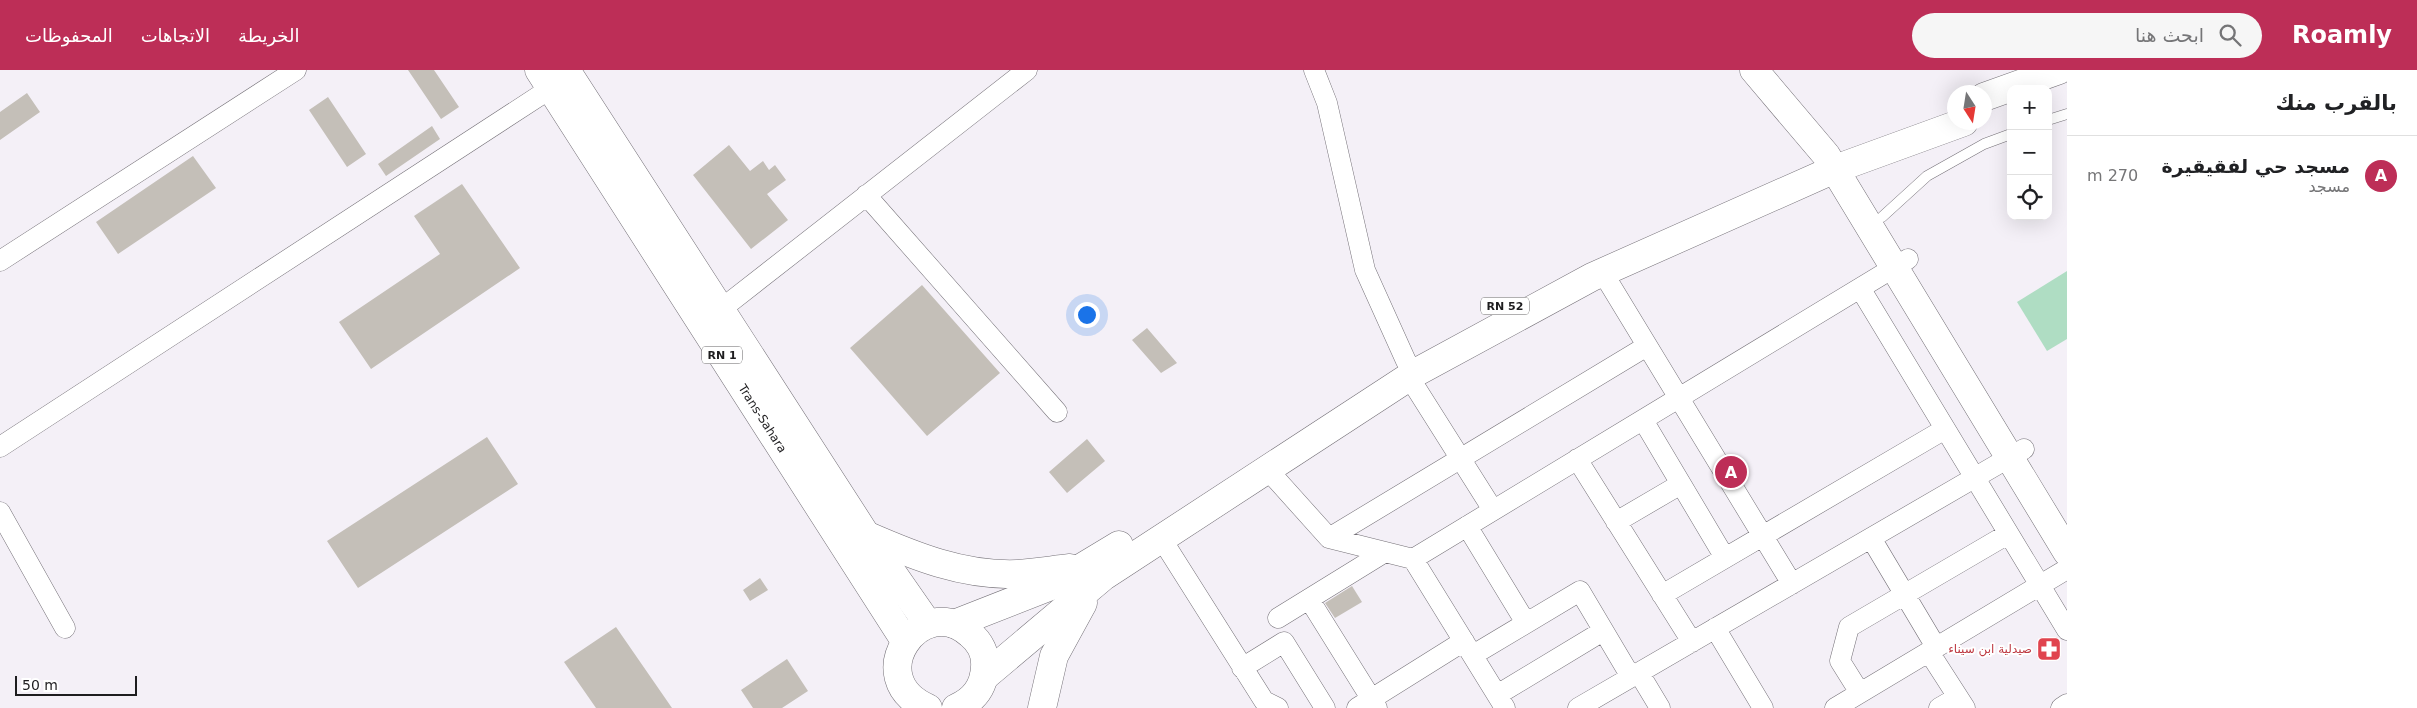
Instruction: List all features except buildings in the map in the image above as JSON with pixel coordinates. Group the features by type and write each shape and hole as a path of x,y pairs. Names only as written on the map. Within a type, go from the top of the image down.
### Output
{"main road":[{"path":"1754,70 1838,159 2017,453 2067,552"},
{"path":"1773,70 1882,217 1901,263"},
{"path":"1992,94 2059,70"},
{"name":"Trans-Sahara","path":"556,76 720,310 866,535 941,624"},
{"name":"Trans-Sahara","path":"556,76 906,640"},
{"path":"2052,91 2067,86"},
{"path":"1992,112 2007,107"},
{"name":"RN 52","path":"1095,571 1161,538 1267,470 1410,370 1603,273 1838,159 1947,110"},
{"name":"RN 52","path":"1095,571 1582,262 1838,159 1947,127"},
{"path":"2017,453 2067,518"},
{"path":"866,535 923,560 975,571 1016,574 1095,571"},
{"path":"928,708 918,704 907,694 900,682 897,668 899,653 906,640 915,631 941,624 1095,571"},
{"path":"973,698 1095,571"},
{"path":"1042,708 1054,656 1095,571"},
{"path":"941,624 966,630 976,639 983,650 986,664 973,698"}],"street":[{"path":"0,260 296,70"},
{"path":"720,310 1026,70"},
{"path":"1314,70 1327,103 1364,270 1410,370 1493,510"},
{"path":"0,447 556,76"},
{"path":"866,196 1057,412"},
{"path":"1413,559 1901,263"},
{"path":"1603,273 1792,584"},
{"path":"1860,288 2067,630"},
{"path":"1329,538 1648,346"},
{"path":"1643,420 1725,558"},
{"path":"1662,595 1945,430"},
{"path":"1578,708 2017,453"},
{"path":"1577,459 1692,642"},
{"path":"1267,470 1329,538 1413,559 1500,704 1603,631"},
{"path":"1616,522 1681,484"},
{"path":"0,512 65,628"},
{"path":"1467,526 1526,623"},
{"path":"1860,693 1840,661 1850,627 2008,534"},
{"path":"1161,538 1264,702 1278,708"},
{"path":"1871,538 1905,595 1932,649 1962,702 1939,708"},
{"path":"1278,618 1385,552"},
{"path":"1834,708 2067,569"},
{"path":"1309,599 1368,705 1468,648 1526,623 1580,591 1603,631 1660,708"},
{"path":"1716,628 1763,708"},
{"path":"1242,668 1284,642 1325,708"},
{"path":"2061,708 2067,704"}],"lane":[{"path":"2052,119 2067,114"},
{"path":"1882,217 1926,176 1984,144 2007,135"}],"green space":[{"path":"2067,271 2067,339 2047,351 2017,302"}],"place":[{"name":"مسجد حي لفقيقيرة","path":"1731,472"},
{"name":"صيدلية ابن سيناء","path":"2049,649"}]}
